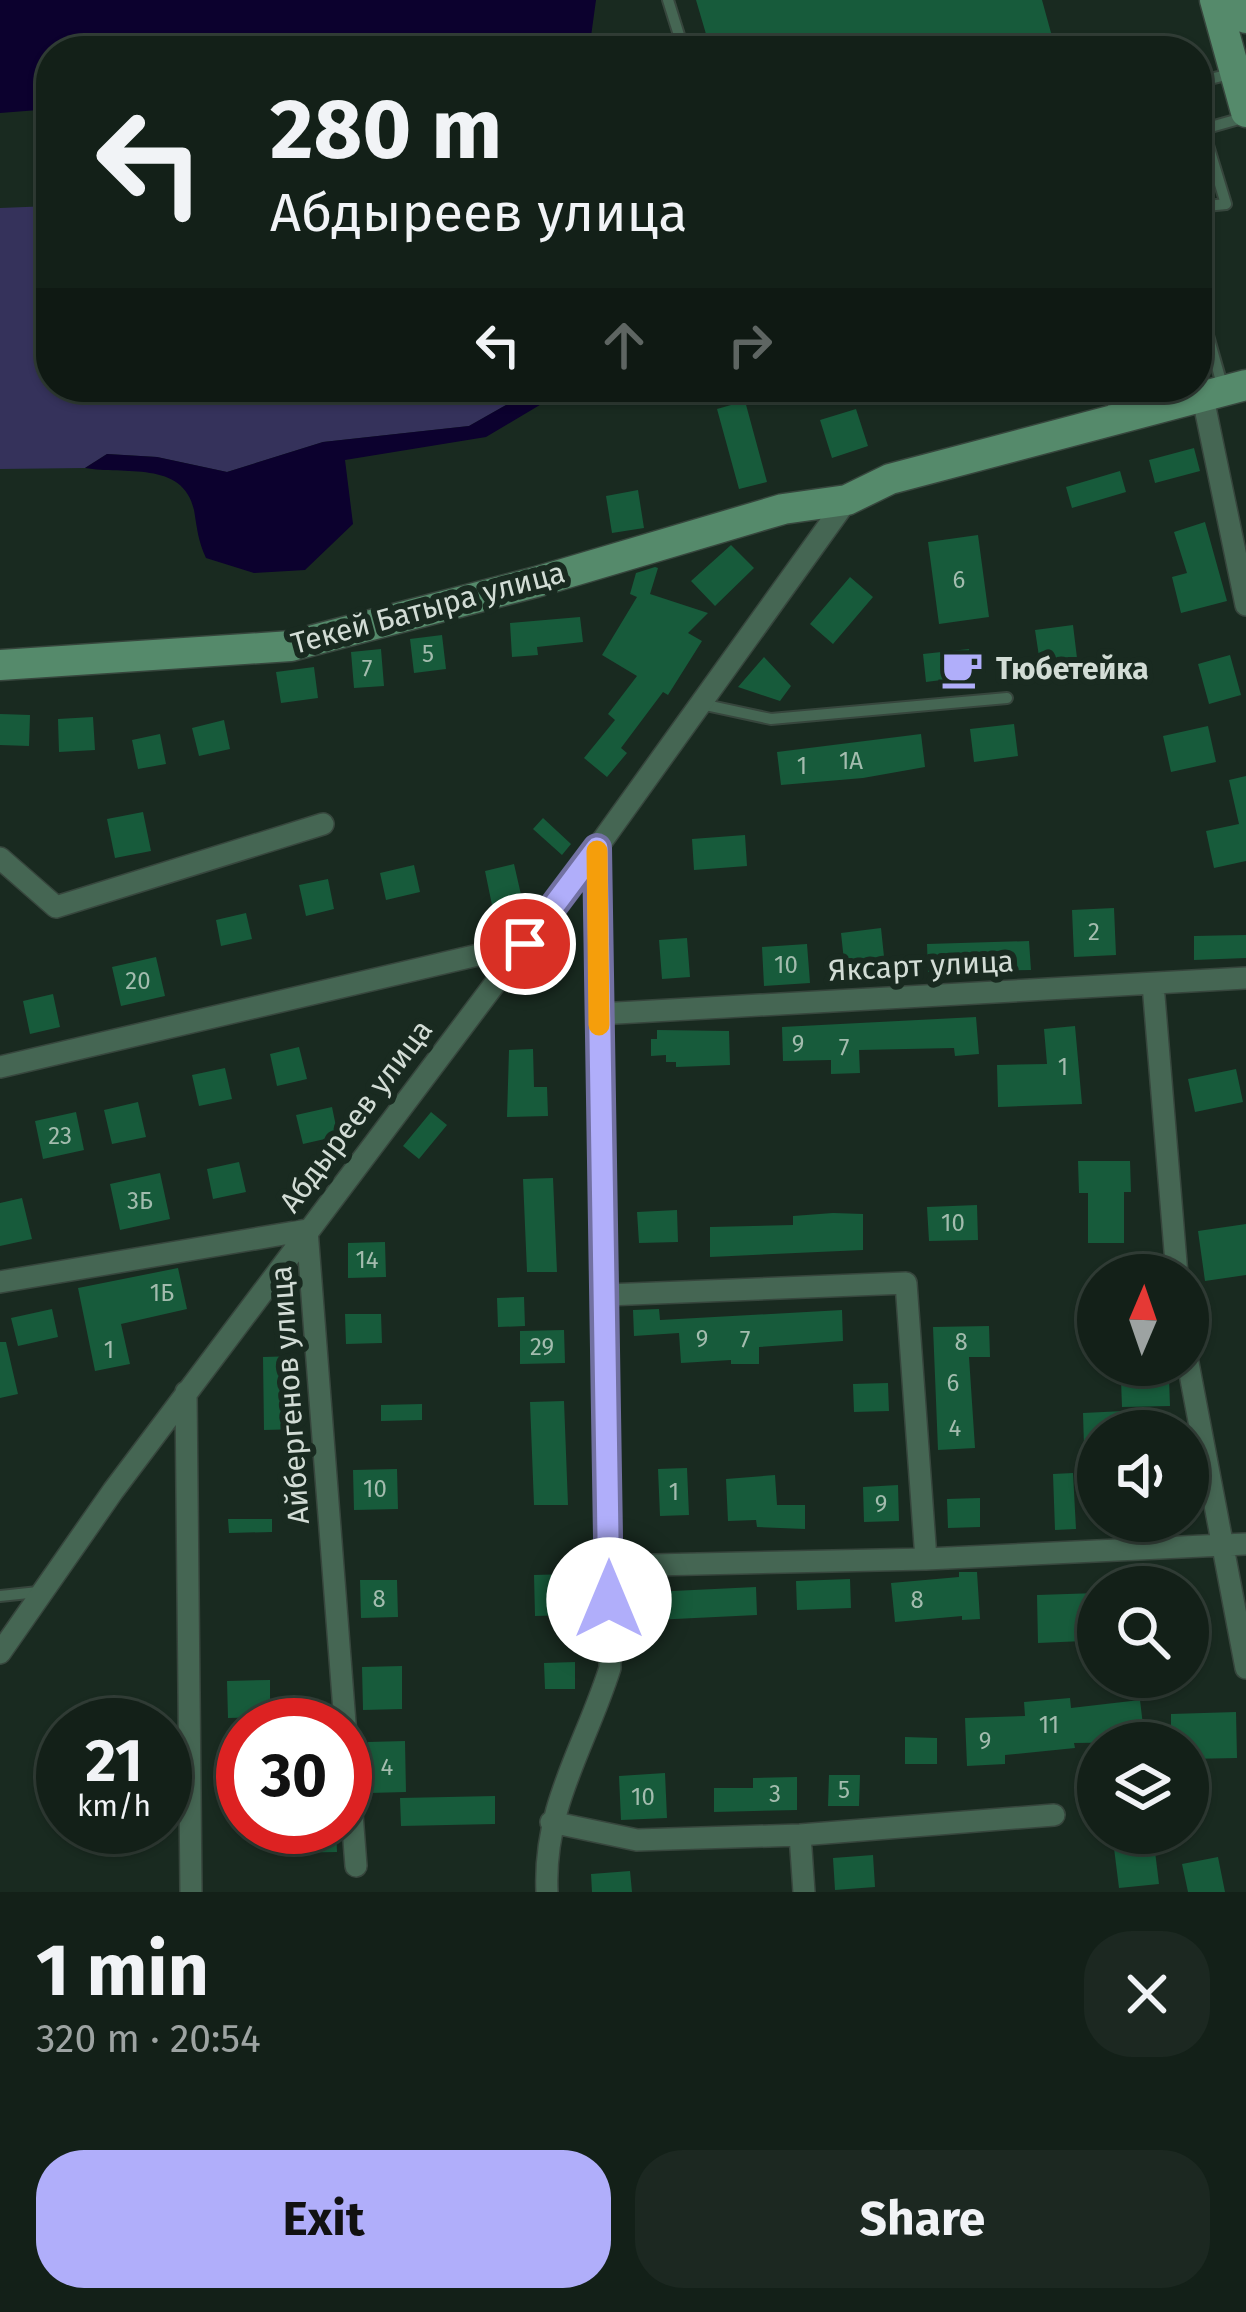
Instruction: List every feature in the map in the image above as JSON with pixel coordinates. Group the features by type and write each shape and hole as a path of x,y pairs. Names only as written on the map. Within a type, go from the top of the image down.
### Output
{"street":[{"path":"1215,0 1246,114"},
{"path":"1241,0 1246,18"},
{"path":"1218,388 1246,604"},
{"name":"Текей Батыра улица","path":"0,665 291,646 536,582 783,508 847,500 890,479 1171,402"},
{"name":"Абдыреев улица","path":"0,1653 186,1391 597,848 847,500"},
{"path":"0,858 56,908 323,824"},
{"path":"547,1892 550,1822 564,1779 594,1719 610,1668 597,848"},
{"path":"0,1066 525,944"},
{"name":"Яксарт улица","path":"599,1013 1246,979"},
{"path":"1153,983 1175,1254"},
{"name":"Айбергенов улица","path":"0,1282 307,1230 356,1866"},
{"path":"606,1295 906,1283 926,1559"},
{"path":"1192,1386 1246,1668"},
{"path":"186,1391 191,1892"},
{"path":"609,1566 926,1559 1246,1544"},
{"path":"550,1822 637,1840 800,1835 1054,1816"},
{"path":"800,1835 804,1892"}],"lane":[{"path":"668,0 679,36"},
{"path":"1212,78 1235,73"},
{"path":"1212,126 1246,114"},
{"path":"1212,165 1226,205 1212,206"},
{"path":"1113,402 1114,419"},
{"path":"698,703 770,719 1007,698"},
{"path":"0,1596 43,1592"}],"shaded area":[{"path":"0,0 596,0 591,36 36,36 36,110 0,113"},
{"path":"36,207 36,402 511,402 469,426 323,442 227,472 157,457 107,454 85,468 0,469 0,208"},
{"path":"511,402 545,402 486,437 345,460 353,524 305,570 254,573 206,558 194,510 178,483 150,473 85,468 107,454 157,457 227,472 323,442 469,426"}],"building":[{"path":"696,0 1042,0 1052,36 707,36"},
{"path":"745,402 767,482 739,489 717,409"},
{"path":"856,409 868,446 832,458 820,420"},
{"path":"1194,448 1200,471 1155,483 1149,460"},
{"path":"1120,471 1126,492 1072,508 1066,487"},
{"path":"638,490 644,528 612,533 606,496"},
{"path":"1205,522 1227,601 1181,613 1172,577 1187,573 1174,532"},
{"path":"978,535 989,617 939,624 928,542"},
{"path":"731,545 754,568 715,606 691,581"},
{"path":"655,567 650,594 708,613 688,633 702,641 668,695 663,692 621,748 627,753 607,777 584,758 615,720 608,714 637,676 602,655 637,597 630,594 636,573"},
{"path":"850,577 873,597 833,644 810,624"},
{"path":"580,617 583,642 537,647 538,655 512,657 510,623"},
{"path":"1073,625 1077,658 1040,663 1035,630"},
{"path":"442,635 446,669 414,673 410,639"},
{"path":"381,649 384,686 354,688 351,652"},
{"path":"969,649 972,676 926,682 923,654"},
{"path":"1230,655 1241,695 1209,704 1198,664"},
{"path":"764,657 791,686 780,701 738,687"},
{"path":"314,667 318,698 281,703 276,672"},
{"path":"0,714 30,715 29,746 0,745"},
{"path":"93,717 95,750 59,752 58,719"},
{"path":"224,720 230,749 199,756 192,728"},
{"path":"1014,724 1018,756 974,762 970,729"},
{"path":"1208,726 1216,762 1171,772 1163,736"},
{"path":"160,734 166,764 138,769 132,740"},
{"path":"921,734 925,767 781,785 777,752"},
{"path":"1246,776 1246,861 1214,868 1206,831 1239,824 1229,780"},
{"path":"143,812 151,851 115,858 107,819"},
{"path":"543,818 571,844 562,855 533,829"},
{"path":"745,835 747,866 694,870 692,839"},
{"path":"514,864 522,899 492,905 485,871"},
{"path":"414,865 420,892 386,900 380,873"},
{"path":"328,879 334,909 306,916 299,885"},
{"path":"1114,908 1116,955 1074,957 1072,910"},
{"path":"246,913 252,939 221,946 216,920"},
{"path":"881,928 885,966 845,970 841,933"},
{"path":"1246,935 1246,958 1194,960 1194,936"},
{"path":"687,938 690,977 662,979 659,940"},
{"path":"1029,941 1031,970 928,972 927,944"},
{"path":"807,944 810,983 764,986 762,947"},
{"path":"156,957 165,996 121,1006 112,967"},
{"path":"53,994 60,1027 30,1034 23,1001"},
{"path":"976,1017 979,1054 955,1056 954,1048 859,1050 860,1073 831,1074 831,1060 783,1061 782,1027"},
{"path":"1075,1026 1082,1104 998,1107 997,1065 1047,1064 1044,1029"},
{"path":"657,1030 729,1031 730,1065 676,1067 676,1062 666,1062 666,1055 651,1056 651,1039 657,1039"},
{"path":"299,1047 307,1079 277,1086 270,1054"},
{"path":"533,1049 534,1087 547,1087 548,1116 507,1117 509,1050"},
{"path":"225,1068 232,1099 199,1106 192,1075"},
{"path":"1236,1069 1243,1102 1195,1112 1188,1079"},
{"path":"138,1102 146,1137 112,1144 104,1110"},
{"path":"332,1107 338,1136 303,1144 296,1115"},
{"path":"76,1112 84,1150 43,1159 35,1121"},
{"path":"431,1112 447,1125 419,1159 403,1146"},
{"path":"1078,1161 1130,1161 1131,1192 1124,1192 1124,1243 1088,1243 1088,1193 1079,1193"},
{"path":"239,1162 246,1192 213,1199 207,1169"},
{"path":"160,1173 170,1219 120,1230 110,1184"},
{"path":"553,1178 557,1272 527,1272 523,1179"},
{"path":"22,1198 32,1239 0,1246 0,1203"},
{"path":"977,1205 978,1240 929,1241 927,1207"},
{"path":"677,1210 678,1242 639,1243 637,1212"},
{"path":"863,1214 863,1250 710,1257 710,1227 793,1225 793,1216"},
{"path":"1246,1224 1246,1275 1209,1280 1209,1254 1201,1254 1198,1231"},
{"path":"385,1242 386,1277 348,1278 348,1243"},
{"path":"178,1268 187,1309 121,1324 130,1364 95,1371 78,1288"},
{"path":"524,1297 525,1326 498,1327 497,1298"},
{"path":"52,1309 58,1337 18,1346 11,1318"},
{"path":"659,1309 660,1320 842,1310 843,1341 759,1347 759,1364 731,1364 731,1360 681,1363 679,1333 634,1336 633,1310"},
{"path":"345,1314 381,1314 382,1343 346,1344"},
{"path":"989,1326 990,1357 969,1357 975,1448 938,1450 933,1327"},
{"path":"564,1330 565,1363 520,1364 520,1331"},
{"path":"0,1342 6,1342 18,1394 0,1398"},
{"path":"298,1356 300,1429 264,1430 263,1357"},
{"path":"888,1383 889,1411 854,1412 853,1384"},
{"path":"1121,1386 1169,1386 1170,1406 1122,1407"},
{"path":"564,1401 568,1505 534,1505 530,1402"},
{"path":"422,1404 422,1420 381,1421 381,1405"},
{"path":"687,1468 689,1515 660,1516 658,1469"},
{"path":"397,1469 398,1509 354,1510 353,1470"},
{"path":"1073,1473 1076,1529 1055,1530 1053,1474"},
{"path":"775,1475 777,1505 805,1505 805,1529 757,1527 756,1520 728,1521 726,1479"},
{"path":"898,1485 899,1521 864,1522 863,1487"},
{"path":"980,1498 980,1527 948,1528 947,1499"},
{"path":"228,1519 272,1519 272,1532 229,1533"},
{"path":"959,1572 977,1572 980,1619 962,1620 962,1616 895,1622 891,1583 959,1577"},
{"path":"569,1574 570,1615 535,1616 534,1575"},
{"path":"850,1579 851,1608 797,1610 796,1581"},
{"path":"360,1580 397,1580 398,1617 361,1618"},
{"path":"756,1587 757,1615 654,1620 652,1592"},
{"path":"1077,1594 1077,1641 1038,1643 1037,1595"},
{"path":"575,1662 575,1689 545,1689 544,1663"},
{"path":"402,1666 402,1709 372,1710 372,1698 363,1698 362,1667"},
{"path":"270,1680 270,1698 227,1698 227,1681"},
{"path":"1070,1698 1071,1708 1140,1700 1143,1722 1077,1722 1075,1748 1005,1755 1005,1764 967,1766 965,1718 1025,1716 1024,1702"},
{"path":"1236,1712 1237,1758 1209,1759 1209,1722 1171,1722 1171,1714"},
{"path":"905,1737 937,1738 937,1764 905,1764"},
{"path":"405,1741 406,1792 372,1793 372,1742"},
{"path":"665,1773 667,1818 621,1820 619,1776"},
{"path":"829,1775 860,1775 859,1806 828,1806"},
{"path":"797,1777 797,1810 714,1812 714,1788 753,1788 753,1778"},
{"path":"495,1796 495,1824 401,1826 400,1798"},
{"path":"1115,1854 1155,1854 1159,1884 1119,1888"},
{"path":"873,1855 875,1887 835,1890 833,1858"},
{"path":"1218,1857 1225,1892 1188,1892 1182,1864"},
{"path":"630,1871 632,1892 592,1892 591,1874"}],"slow traffic":[{"path":"597,851 599,1025"}],"place":[{"name":"Тюбетейка","path":"962,669"}],"route":[{"path":"525,944 597,848 609,1600"}]}
